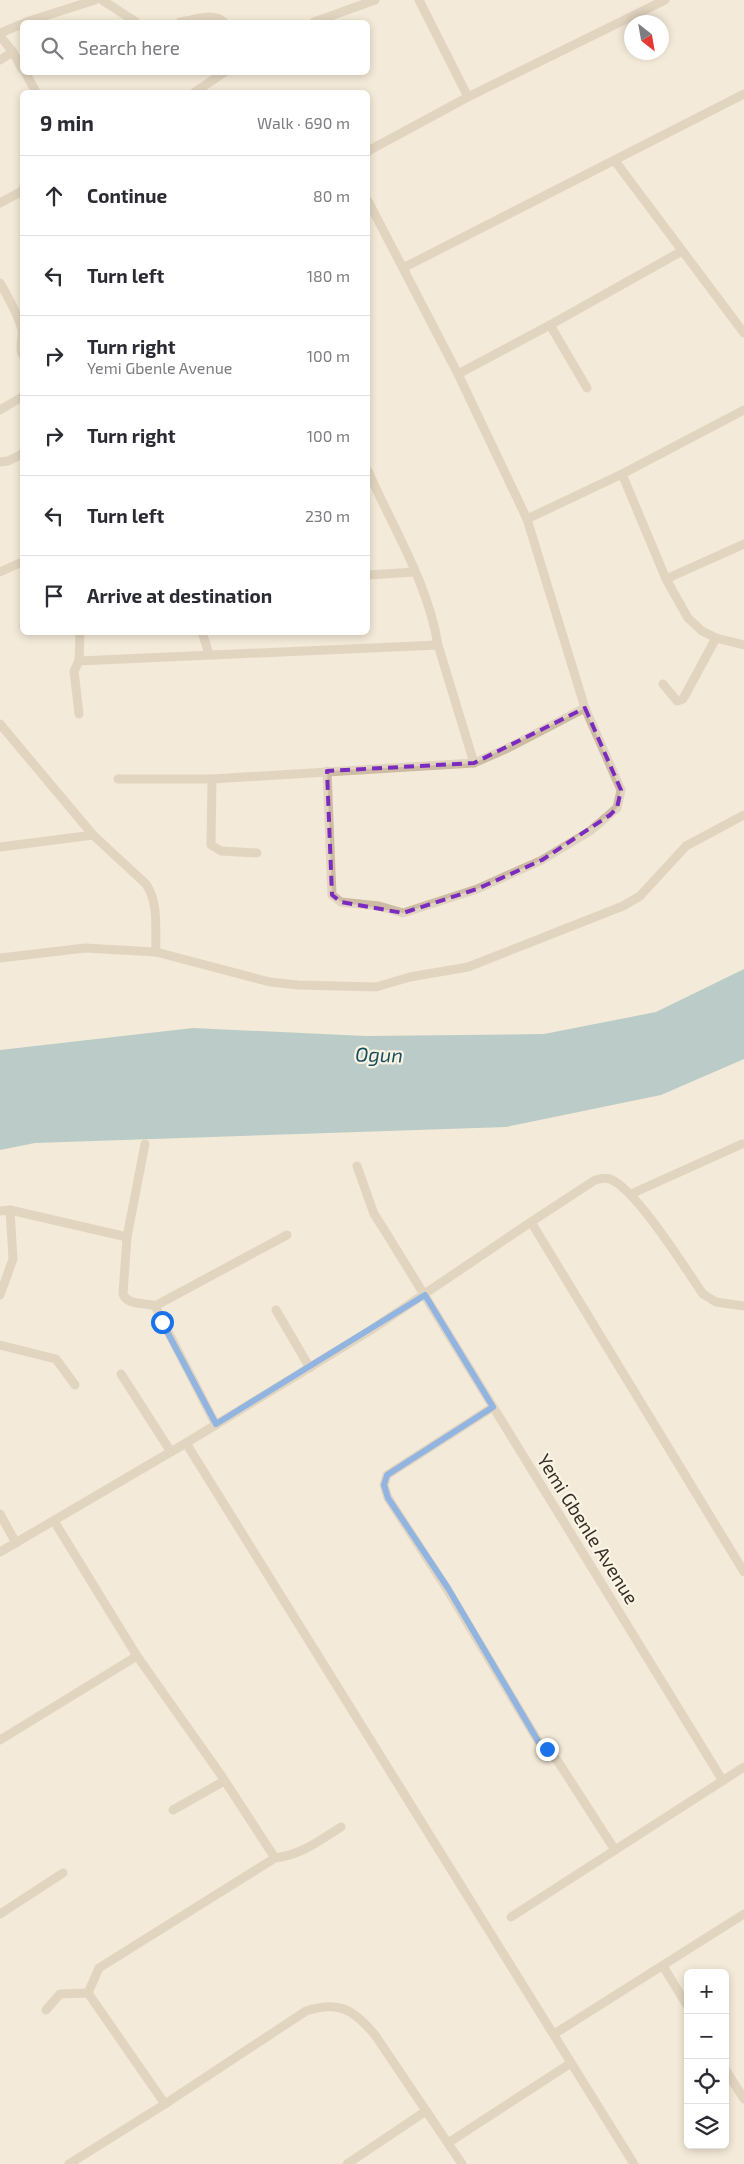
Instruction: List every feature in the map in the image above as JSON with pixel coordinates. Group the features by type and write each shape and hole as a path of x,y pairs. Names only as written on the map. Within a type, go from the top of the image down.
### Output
{"street":[{"path":"31,20 95,0"},
{"path":"102,0 133,20"},
{"path":"320,20 375,0"},
{"path":"418,0 468,97"},
{"path":"370,150 468,97 665,0"},
{"path":"190,20 210,16 222,20"},
{"path":"20,25 0,35 20,65"},
{"path":"0,60 13,52"},
{"path":"27,75 35,90"},
{"path":"198,90 221,75"},
{"path":"403,268 744,94"},
{"path":"615,161 744,333"},
{"path":"0,203 20,193"},
{"path":"328,771 332,895 341,902 380,906 403,913 478,889 542,860 590,831 617,808 621,790 585,708 527,519 458,374 370,205"},
{"path":"458,374 682,251"},
{"path":"0,283 20,326"},
{"path":"550,325 587,388"},
{"path":"0,410 20,398"},
{"path":"527,519 622,474 744,410"},
{"path":"0,462 8,461 20,455"},
{"path":"622,474 666,579 688,618 696,627 716,638 744,645"},
{"path":"370,475 416,572 435,627 438,646 474,763"},
{"path":"666,579 744,544"},
{"path":"0,572 20,563"},
{"path":"370,575 416,572"},
{"path":"79,714 74,671 79,661 80,635"},
{"path":"203,635 209,654"},
{"path":"663,684 674,699 677,701 683,699 716,638"},
{"path":"79,661 209,654 438,646"},
{"path":"118,779 212,778 474,763 506,749 585,708"},
{"path":"0,724 4,735 94,835 146,884 152,893 155,904 156,952"},
{"path":"212,778 211,845 221,851 256,853"},
{"path":"0,958 85,948 156,952 270,982 376,988 410,977 468,967 623,906 640,896 686,846 744,816"},
{"path":"0,847 94,835"},
{"path":"145,1144 127,1237 124,1298 131,1302 155,1306 287,1235"},
{"path":"631,1194 742,1144"},
{"name":"Yemi Gbenle Avenue","path":"357,1166 374,1214 723,1780"},
{"path":"0,1552 54,1522 310,1368 425,1295 546,1211 602,1178 615,1182 631,1194 703,1294 716,1302 744,1306"},
{"path":"0,1211 10,1210 127,1237"},
{"path":"0,1295 13,1259 10,1210"},
{"path":"531,1222 744,1572"},
{"path":"155,1306 216,1424"},
{"path":"276,1310 310,1368"},
{"path":"0,1345 56,1359 75,1386"},
{"path":"121,1374 171,1452"},
{"path":"493,1407 387,1475 384,1485 388,1498 448,1588 538,1741 558,1760 615,1850"},
{"path":"186,1443 634,2164"},
{"path":"0,1514 16,1543"},
{"path":"54,1522 137,1656 275,1858"},
{"path":"0,1740 137,1656"},
{"path":"511,1917 744,1767"},
{"path":"173,1810 224,1781"},
{"path":"88,1993 100,1968 275,1858 291,1856 308,1849 341,1827"},
{"path":"0,1914 63,1873"},
{"path":"554,2034 744,1914"},
{"path":"663,1966 684,2000"},
{"path":"46,2010 60,1994 88,1993"},
{"path":"88,1993 165,2104"},
{"path":"70,2164 306,2011 320,2006 331,2006 349,2011 360,2018 375,2034 462,2164"},
{"path":"448,2143 571,2063"},
{"path":"729,2075 744,2099"},
{"path":"347,2164 426,2111"}],"highlighted area":[{"path":"585,708 621,790 617,808 610,815 542,860 477,889 403,913 341,902 332,895 327,771 474,763"}],"water":[{"name":"Ogun","path":"744,969 744,1059 661,1095 506,1127 35,1143 0,1150 0,1050 193,1028 366,1036 544,1034 656,1012"}],"route":[{"path":"162,1322 216,1424 425,1295 493,1407 387,1475 384,1485 388,1498 400,1518 448,1588 538,1741 547,1749"}]}
